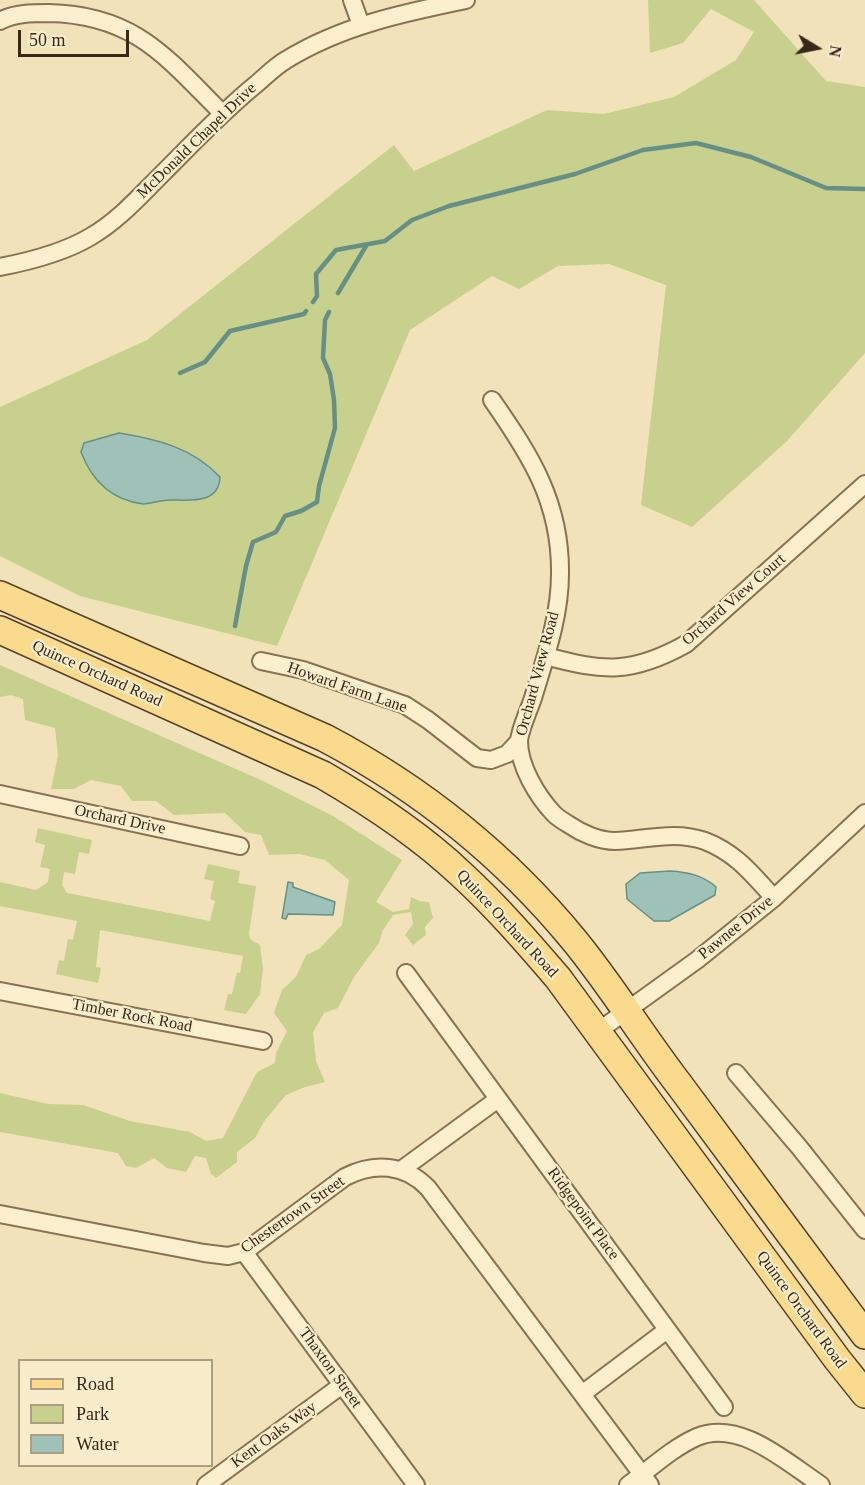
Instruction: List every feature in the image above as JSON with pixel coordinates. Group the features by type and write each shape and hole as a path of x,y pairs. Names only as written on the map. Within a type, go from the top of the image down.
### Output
{"main road":[{"name":"Quince Orchard Road","path":"0,595 325,738 417,794 475,839 574,939 865,1335"},
{"name":"Quince Orchard Road","path":"0,630 323,775 360,796 421,841 474,886 519,932 558,978 865,1394"}],"street":[{"path":"352,0 361,25"},
{"name":"McDonald Chapel Drive","path":"0,267 66,248 105,227 134,202 222,113 284,61 328,37 361,25 394,15 466,0"},
{"path":"0,21 32,13 66,14 98,20 127,30 165,57 222,113"},
{"name":"Orchard View Road","path":"492,400 525,448 541,478 551,506 558,542 560,575 556,613 546,656 519,741 523,764 539,794 555,815 581,832 612,841 668,836 686,836 705,841 735,856 774,898"},
{"name":"Orchard View Court","path":"546,656 582,666 609,669 640,665 664,656 686,644 865,484"},
{"name":"Howard Farm Lane","path":"261,661 303,670 405,705 477,758 491,760 507,754 519,741"},
{"name":"Orchard Drive","path":"0,794 240,846"},
{"name":"Pawnee Drive","path":"597,1032 697,960 774,898 865,813"},
{"name":"Ridgepoint Place","path":"406,973 724,1407"},
{"name":"Timber Rock Road","path":"0,991 263,1041"},
{"path":"736,1073 865,1230"},
{"path":"401,1170 498,1099"},
{"name":"Chestertown Street","path":"0,1214 228,1256 244,1252 345,1177 374,1167 401,1170 416,1177 428,1188 646,1480"},
{"name":"Thaxton Street","path":"244,1252 416,1485"},
{"path":"582,1394 668,1330"},
{"name":"Kent Oaks Way","path":"206,1485 342,1385"},
{"path":"628,1485 646,1480 684,1444 704,1435 721,1433 750,1439 821,1485"}],"green space":[{"path":"648,0 754,0 826,81 865,87 865,353 787,441 692,527 641,505 666,285 609,264 558,266 519,289 492,276 410,330 277,646 80,596 0,556 0,407 147,340 394,145 414,171 547,110 604,114 674,97 736,60 754,32 711,9 683,43 650,53"},
{"path":"0,665 263,781 333,816 402,860 376,902 393,912 409,909 411,897 429,902 433,918 425,927 426,935 413,945 405,935 413,924 411,912 393,915 383,930 379,943 354,977 338,1008 324,1013 313,1032 316,1061 325,1082 286,1095 265,1120 255,1138 237,1152 237,1162 216,1178 211,1174 206,1158 195,1156 186,1172 167,1168 154,1158 136,1168 126,1166 118,1153 0,1132 0,1093 48,1104 83,1105 130,1121 190,1132 206,1141 223,1138 257,1072 275,1063 276,1053 287,1031 274,1013 282,990 296,977 306,955 319,949 342,925 349,880 325,860 299,854 269,855 261,835 245,832 225,813 174,815 156,801 132,801 121,786 91,780 74,789 51,789 58,756 55,728 25,720 23,699 11,695 0,697"},
{"path":"38,828 92,840 89,854 79,852 75,874 64,872 62,885 67,893 210,921 215,901 210,899 214,881 204,879 208,864 240,871 238,883 256,886 249,934 251,940 260,945 263,969 260,994 246,1014 224,1010 228,994 232,994 237,972 240,973 243,956 100,930 96,967 101,968 98,983 56,974 59,960 64,961 68,939 73,940 77,921 0,906 0,882 36,890 48,882 50,869 40,867 45,845 35,842"}],"water":[{"path":"119,433 174,446 198,459 220,477 215,492 203,499 168,500 143,504 132,502 113,493 97,480 81,452 84,443"},
{"path":"670,871 689,873 706,880 716,887 715,895 669,921 654,921 627,899 626,884 640,873"},
{"path":"288,882 293,883 293,887 335,902 333,915 288,914 286,919 282,918"}],"waterway":[{"path":"313,302 317,296 316,274 336,250 385,241 412,220 449,206 575,174 643,150 696,143 751,157 826,188 865,189"},
{"path":"338,293 366,246"},
{"path":"180,373 205,362 230,331 304,314 306,311"},
{"path":"235,626 246,566 253,542 276,532 285,516 301,511 317,502 319,486 335,428 330,374 323,358 325,320 329,312"}]}
